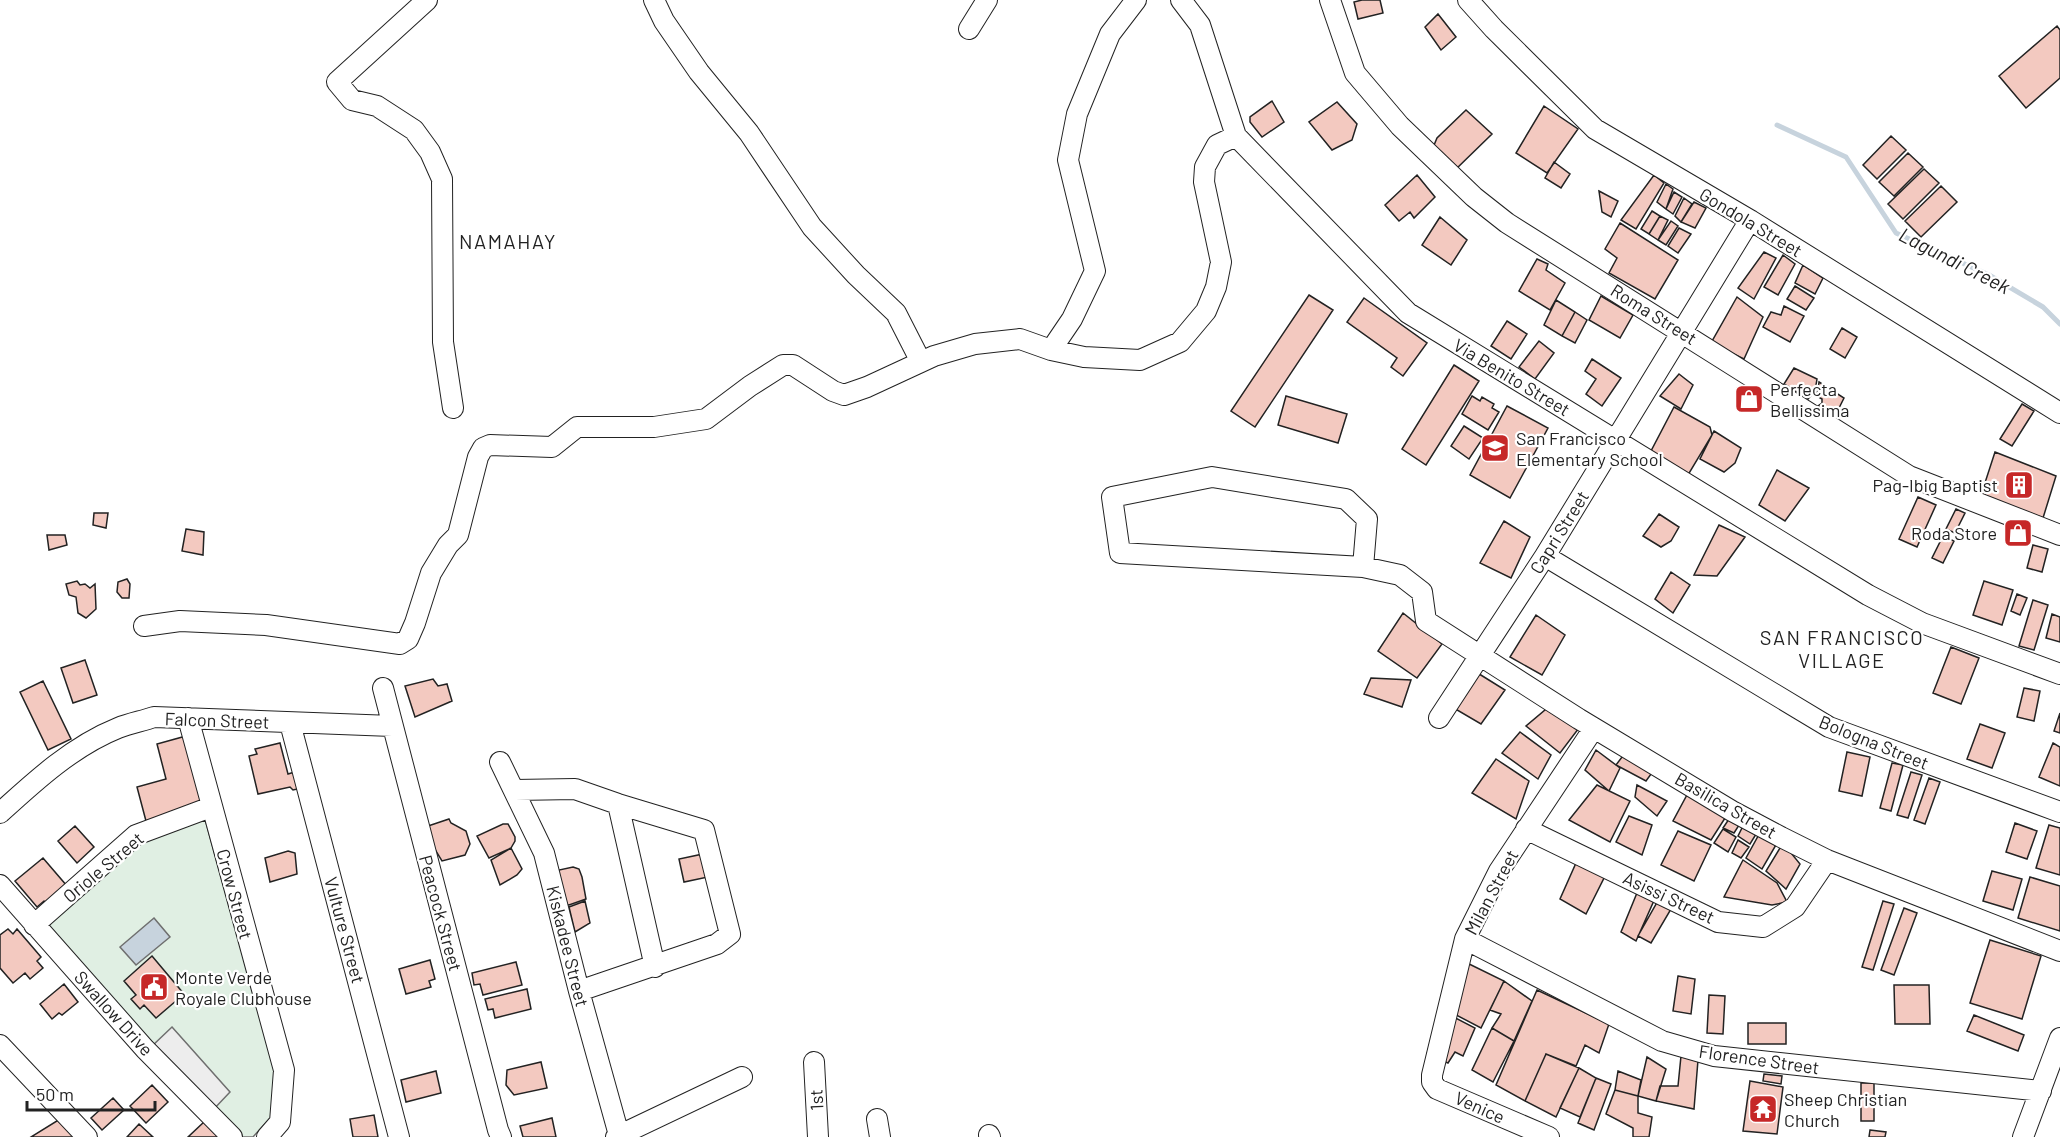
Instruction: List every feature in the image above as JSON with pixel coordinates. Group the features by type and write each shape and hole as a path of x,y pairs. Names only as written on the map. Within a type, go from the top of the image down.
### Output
{"street":[{"path":"427,0 337,82 352,100 377,106 414,130 430,152 442,179 443,342 453,408"},
{"path":"654,0 664,21 699,72 749,133 812,227 856,275 896,313 921,362"},
{"path":"969,29 987,0"},
{"path":"1051,350 1072,319 1095,271 1068,160 1077,114 1110,34 1136,0"},
{"name":"Via Benito Street","path":"1181,0 1200,25 1236,136 1408,314 1868,596 1922,623 2060,674"},
{"name":"Roma Street","path":"1330,0 1355,73 1400,126 1474,197 1507,222 1909,476 2060,535"},
{"name":"Gondola Street","path":"1468,0 1494,29 1595,129 1750,220 2060,413"},
{"path":"144,626 180,621 266,625 400,644 408,639 415,623 431,573 448,545 458,535 478,457 483,448 490,445 552,447 577,427 654,427 706,419 783,365 793,365 833,391 844,395 954,349 975,344 1020,339 1051,350 1084,357 1140,360 1180,342 1206,311 1216,287 1221,262 1204,182 1205,167 1217,145 1236,136"},
{"name":"Capri Street","path":"1440,718 1545,556 1750,220"},
{"name":"Basilica Street","path":"1363,567 1367,519 1346,499 1212,477 1112,496 1120,554 1363,567 1400,575 1422,592 1426,621 1594,728 1732,811 1827,860 2060,951"},
{"name":"Bologna Street","path":"1545,556 1829,727 2060,812"},
{"name":"Peacock Street","path":"383,688 501,1137"},
{"name":"Falcon Street","path":"0,813 39,778 89,743 118,728 154,717 392,726"},
{"name":"Crow Street","path":"188,718 284,1070 280,1122 267,1137"},
{"name":"Vulture Street","path":"290,723 399,1137"},
{"name":"Milan Street","path":"1432,1075 1466,939 1499,871 1594,728"},
{"name":"Kiskadee Street","path":"500,762 544,853 617,1136"},
{"path":"515,790 575,789 704,830 730,934 717,944 579,991"},
{"path":"618,804 655,967"},
{"name":"Oriole Street","path":"34,925 136,835 211,807"},
{"name":"Asissi Street","path":"1526,829 1718,922 1763,927 1795,907 1827,860"},
{"name":"Swallow Drive","path":"0,885 145,1049 232,1137"},
{"name":"Florence Street","path":"1466,939 1662,1041 1714,1056 2042,1091"},
{"path":"2023,1137 2060,1038"},
{"path":"0,1045 87,1137"},
{"name":"1st","path":"814,1062 818,1137"},
{"name":"Venice","path":"1432,1075 1432,1082 1437,1089 1540,1135"},
{"path":"617,1136 742,1077"}],"green space":[{"path":"205,819 275,1070 273,1115 253,1137 240,1137 44,927 142,842"}],"shaded area":[{"path":"154,918 170,937 136,965 120,947"},
{"path":"172,1027 230,1092 213,1110 151,1047"}],"building":[{"path":"1380,0 1383,13 1358,19 1354,2"},
{"path":"1438,14 1456,37 1441,50 1425,27"},
{"path":"2057,26 2060,30 2060,78 2026,108 1999,76"},
{"path":"1272,101 1284,122 1262,137 1250,122 1250,117"},
{"path":"1337,102 1357,124 1352,140 1332,150 1309,122"},
{"path":"1544,106 1578,129 1547,173 1516,153"},
{"path":"1466,110 1492,134 1455,170 1432,150 1437,138"},
{"path":"1891,136 1906,150 1877,179 1863,165"},
{"path":"1908,153 1923,167 1894,196 1879,182"},
{"path":"1554,162 1570,174 1561,188 1545,178"},
{"path":"1924,169 1939,183 1903,219 1888,204"},
{"path":"1417,175 1435,197 1414,218 1410,212 1399,221 1385,205"},
{"path":"1654,175 1664,183 1636,229 1621,220"},
{"path":"1666,184 1673,189 1666,209 1657,202"},
{"path":"1941,186 1957,202 1921,237 1905,221"},
{"path":"1599,191 1618,201 1611,217 1602,212"},
{"path":"1674,192 1682,197 1673,214 1666,209"},
{"path":"1684,198 1692,204 1681,222 1675,216"},
{"path":"1694,202 1706,208 1695,228 1681,222"},
{"path":"1652,211 1660,216 1649,234 1641,229"},
{"path":"1660,216 1668,220 1658,240 1649,234"},
{"path":"1440,217 1467,240 1451,265 1422,245"},
{"path":"1671,221 1678,226 1666,245 1658,240"},
{"path":"1620,223 1678,260 1655,299 1609,273 1617,258 1605,249"},
{"path":"1679,228 1691,234 1678,253 1668,246"},
{"path":"1764,252 1776,258 1754,299 1738,288"},
{"path":"1783,255 1795,264 1778,295 1764,287"},
{"path":"1537,259 1548,264 1546,270 1565,283 1550,310 1519,291"},
{"path":"1803,265 1823,278 1815,294 1795,283"},
{"path":"1795,286 1814,298 1806,310 1787,299"},
{"path":"1309,295 1333,310 1255,427 1231,411"},
{"path":"1601,296 1633,315 1620,338 1589,320"},
{"path":"1737,297 1763,317 1744,359 1711,343"},
{"path":"1364,298 1427,343 1403,376 1391,367 1397,358 1347,322"},
{"path":"1556,300 1575,312 1562,336 1544,325"},
{"path":"1784,306 1804,316 1790,342 1763,327 1771,312 1781,315"},
{"path":"1575,312 1587,320 1575,343 1562,336"},
{"path":"1507,321 1527,334 1511,359 1491,346"},
{"path":"1842,328 1857,337 1845,358 1830,349"},
{"path":"1539,341 1554,353 1535,379 1519,367"},
{"path":"1592,359 1621,378 1602,406 1586,394 1596,379 1585,371"},
{"path":"1454,365 1479,381 1426,465 1402,449"},
{"path":"1794,368 1817,379 1815,391 1808,399 1784,384"},
{"path":"1679,374 1693,385 1681,409 1660,396"},
{"path":"1819,382 1844,398 1835,416 1818,406 1822,403 1822,399 1815,395"},
{"path":"1286,396 1347,414 1338,443 1278,425"},
{"path":"1472,396 1480,401 1482,397 1494,404 1492,408 1499,412 1488,430 1462,414"},
{"path":"2022,404 2034,411 2012,446 2000,439"},
{"path":"1507,406 1548,428 1510,498 1470,475"},
{"path":"1674,407 1710,427 1712,435 1688,475 1651,451"},
{"path":"1464,426 1483,438 1469,459 1451,446"},
{"path":"1714,431 1741,448 1735,463 1724,472 1700,459"},
{"name":"Pag-Ibig Baptist","path":"1995,452 2056,476 2043,518 1981,495"},
{"path":"1777,470 1809,488 1785,521 1759,505"},
{"path":"1918,497 1936,505 1917,547 1899,539"},
{"path":"1956,509 1965,513 1955,533 1946,529"},
{"path":"94,513 108,513 106,528 93,525"},
{"path":"1659,514 1679,527 1671,541 1661,547 1643,536"},
{"path":"1504,521 1530,537 1511,578 1480,563"},
{"path":"1719,525 1745,537 1717,576 1694,575"},
{"path":"186,529 204,532 203,555 182,551"},
{"path":"47,535 65,535 67,545 49,550"},
{"path":"1943,536 1954,541 1943,563 1932,558"},
{"path":"2033,545 2048,549 2042,572 2027,568"},
{"path":"1671,572 1690,585 1673,613 1655,599"},
{"path":"127,579 130,584 129,598 122,598 117,592 118,582"},
{"path":"77,581 80,585 85,584 90,588 95,584 96,609 86,618 78,613 76,597 69,595 66,584"},
{"path":"1984,581 2013,590 2002,625 1973,615"},
{"path":"2017,594 2027,598 2020,615 2011,611"},
{"path":"2033,600 2048,605 2034,650 2019,646"},
{"path":"1403,613 1442,644 1417,678 1378,651"},
{"path":"2052,614 2060,617 2060,642 2046,638"},
{"path":"1536,615 1565,635 1542,675 1510,657"},
{"path":"1951,647 1979,658 1961,704 1933,693"},
{"path":"85,660 97,695 73,703 61,668"},
{"path":"1476,672 1505,690 1481,724 1452,707"},
{"path":"1371,678 1411,680 1402,707 1364,694"},
{"path":"433,679 438,686 447,684 452,701 415,717 405,686"},
{"path":"43,681 71,739 48,750 20,692"},
{"path":"2024,688 2040,691 2034,721 2017,717"},
{"path":"1551,705 1582,724 1560,753 1526,726"},
{"path":"2060,713 2060,733 2054,731"},
{"path":"1980,724 2005,733 1992,768 1967,759"},
{"path":"1520,732 1551,755 1538,779 1502,753"},
{"path":"186,736 204,805 146,821 137,787 166,779 157,744"},
{"path":"280,743 288,774 298,771 302,788 293,790 290,787 258,794 249,756 257,754 255,749"},
{"path":"2053,743 2060,747 2060,786 2039,777"},
{"path":"1628,749 1654,770 1646,781 1616,765"},
{"path":"1596,750 1620,768 1609,791 1585,770"},
{"path":"1847,752 1870,757 1862,796 1839,791"},
{"path":"1496,759 1529,781 1516,819 1472,793"},
{"path":"1892,763 1903,765 1891,811 1880,808"},
{"path":"1911,772 1922,775 1908,818 1897,815"},
{"path":"1929,778 1940,782 1925,824 1914,820"},
{"path":"1597,785 1630,801 1610,842 1569,820"},
{"path":"1637,785 1667,801 1657,816 1635,797"},
{"path":"1688,793 1727,815 1711,840 1673,821"},
{"path":"1629,816 1652,825 1642,855 1616,842"},
{"path":"1731,816 1741,822 1734,833 1723,828"},
{"path":"449,819 451,823 466,831 470,844 465,855 442,861 431,843 428,826"},
{"path":"2015,823 2037,831 2027,859 2006,852"},
{"path":"503,824 508,824 515,841 511,848 489,858 477,836"},
{"path":"1744,824 1758,831 1750,844 1738,836"},
{"path":"2049,825 2060,828 2060,875 2036,868"},
{"path":"75,826 94,847 77,863 58,841"},
{"path":"1723,829 1736,837 1728,852 1714,843"},
{"path":"1762,829 1780,838 1762,869 1746,858"},
{"path":"1678,831 1711,845 1694,881 1661,865"},
{"path":"1738,840 1749,847 1741,858 1732,853"},
{"path":"1783,843 1800,864 1786,889 1766,871"},
{"path":"511,848 522,869 517,875 500,885 491,860"},
{"path":"288,851 295,853 297,874 270,882 265,858"},
{"path":"703,854 708,877 684,882 679,859"},
{"path":"43,858 67,886 46,904 44,901 37,907 15,881"},
{"path":"1743,860 1777,883 1787,902 1772,905 1724,897"},
{"path":"1576,863 1605,876 1586,914 1560,899"},
{"path":"573,867 579,869 586,899 569,905 562,904 558,883 559,870"},
{"path":"1992,871 2022,879 2013,910 1983,901"},
{"path":"2030,877 2060,886 2060,931 2018,918"},
{"path":"1639,888 1656,896 1636,941 1621,932"},
{"path":"1659,899 1674,904 1651,943 1638,936"},
{"path":"585,901 590,923 575,932 569,907"},
{"path":"1883,901 1894,904 1873,970 1862,967"},
{"path":"1904,908 1917,913 1894,975 1881,970"},
{"path":"8,929 13,934 17,929 41,957 37,961 43,968 30,979 25,973 13,983 0,968 0,935"},
{"path":"1990,940 2041,956 2022,1019 1970,1003"},
{"name":"Monte Verde Royale Clubhouse","path":"152,956 184,994 156,1018 144,1005 140,1009 131,999 136,995 124,981"},
{"path":"430,960 435,979 429,981 431,987 406,994 399,969"},
{"path":"1461,960 1504,981 1481,1028 1441,1007"},
{"path":"516,962 522,985 483,995 480,984 474,985 472,973"},
{"path":"1678,976 1695,979 1691,1014 1673,1011"},
{"path":"1504,981 1532,1001 1514,1041 1492,1028 1501,1014 1490,1010"},
{"path":"64,984 78,1002 62,1015 59,1013 52,1019 40,1004"},
{"path":"1894,985 1929,985 1930,1024 1895,1024"},
{"path":"527,989 531,1009 495,1018 493,1009 488,1010 485,999"},
{"path":"1537,990 1609,1024 1599,1053 1585,1045 1576,1066 1546,1054 1525,1101 1496,1085"},
{"path":"1709,995 1725,996 1723,1034 1707,1033"},
{"path":"1440,1010 1475,1028 1463,1056 1455,1052 1448,1063 1427,1054"},
{"path":"1974,1015 2024,1035 2018,1051 1967,1031"},
{"path":"1748,1023 1786,1023 1786,1044 1748,1044"},
{"path":"1492,1028 1514,1041 1493,1082 1472,1070"},
{"path":"1546,1054 1579,1068 1556,1117 1525,1101"},
{"path":"1681,1056 1698,1060 1694,1109 1656,1101 1660,1086 1678,1086"},
{"path":"1647,1057 1666,1069 1656,1101 1638,1096"},
{"path":"541,1062 547,1088 514,1095 506,1085 507,1070"},
{"path":"1579,1068 1596,1078 1580,1117 1560,1108"},
{"path":"436,1071 441,1093 406,1102 401,1080"},
{"path":"1618,1071 1641,1080 1638,1096 1615,1090"},
{"path":"1764,1074 1782,1076 1781,1084 1763,1081"},
{"path":"1596,1078 1611,1084 1594,1130 1578,1123"},
{"name":"Sheep Christian Church","path":"1750,1081 1783,1087 1777,1134 1743,1131"},
{"path":"1861,1083 1874,1083 1874,1121 1861,1121"},
{"path":"152,1085 168,1102 146,1123 130,1106"},
{"path":"1615,1090 1638,1096 1638,1113 1652,1117 1649,1137 1633,1137 1633,1128 1606,1114"},
{"path":"113,1098 124,1110 102,1130 91,1118"},
{"path":"374,1115 378,1137 353,1137 350,1119"},
{"path":"552,1118 556,1137 523,1137 520,1126"},
{"path":"60,1119 74,1137 31,1137"},
{"path":"205,1121 221,1137 188,1137"},
{"path":"139,1124 153,1137 127,1137"},
{"path":"1870,1130 1886,1132 1885,1137 1869,1137"}],"waterway":[{"name":"Lagundi Creek","path":"1777,125 1846,157 1896,233 1989,275 2043,307 2060,324"}],"place":[{"name":"Perfecta Bellissima","path":"1749,399"},
{"name":"San Francisco Elementary School","path":"1495,448"},
{"name":"Pag-Ibig Baptist","path":"2019,485"},
{"name":"Roda Store","path":"2018,533"},
{"name":"Monte Verde Royale Clubhouse","path":"154,987"},
{"name":"Sheep Christian Church","path":"1763,1109"}],"district":[{"name":"NAMAHAY","path":"508,241"},
{"name":"SAN FRANCISCO VILLAGE","path":"1842,648"}]}
